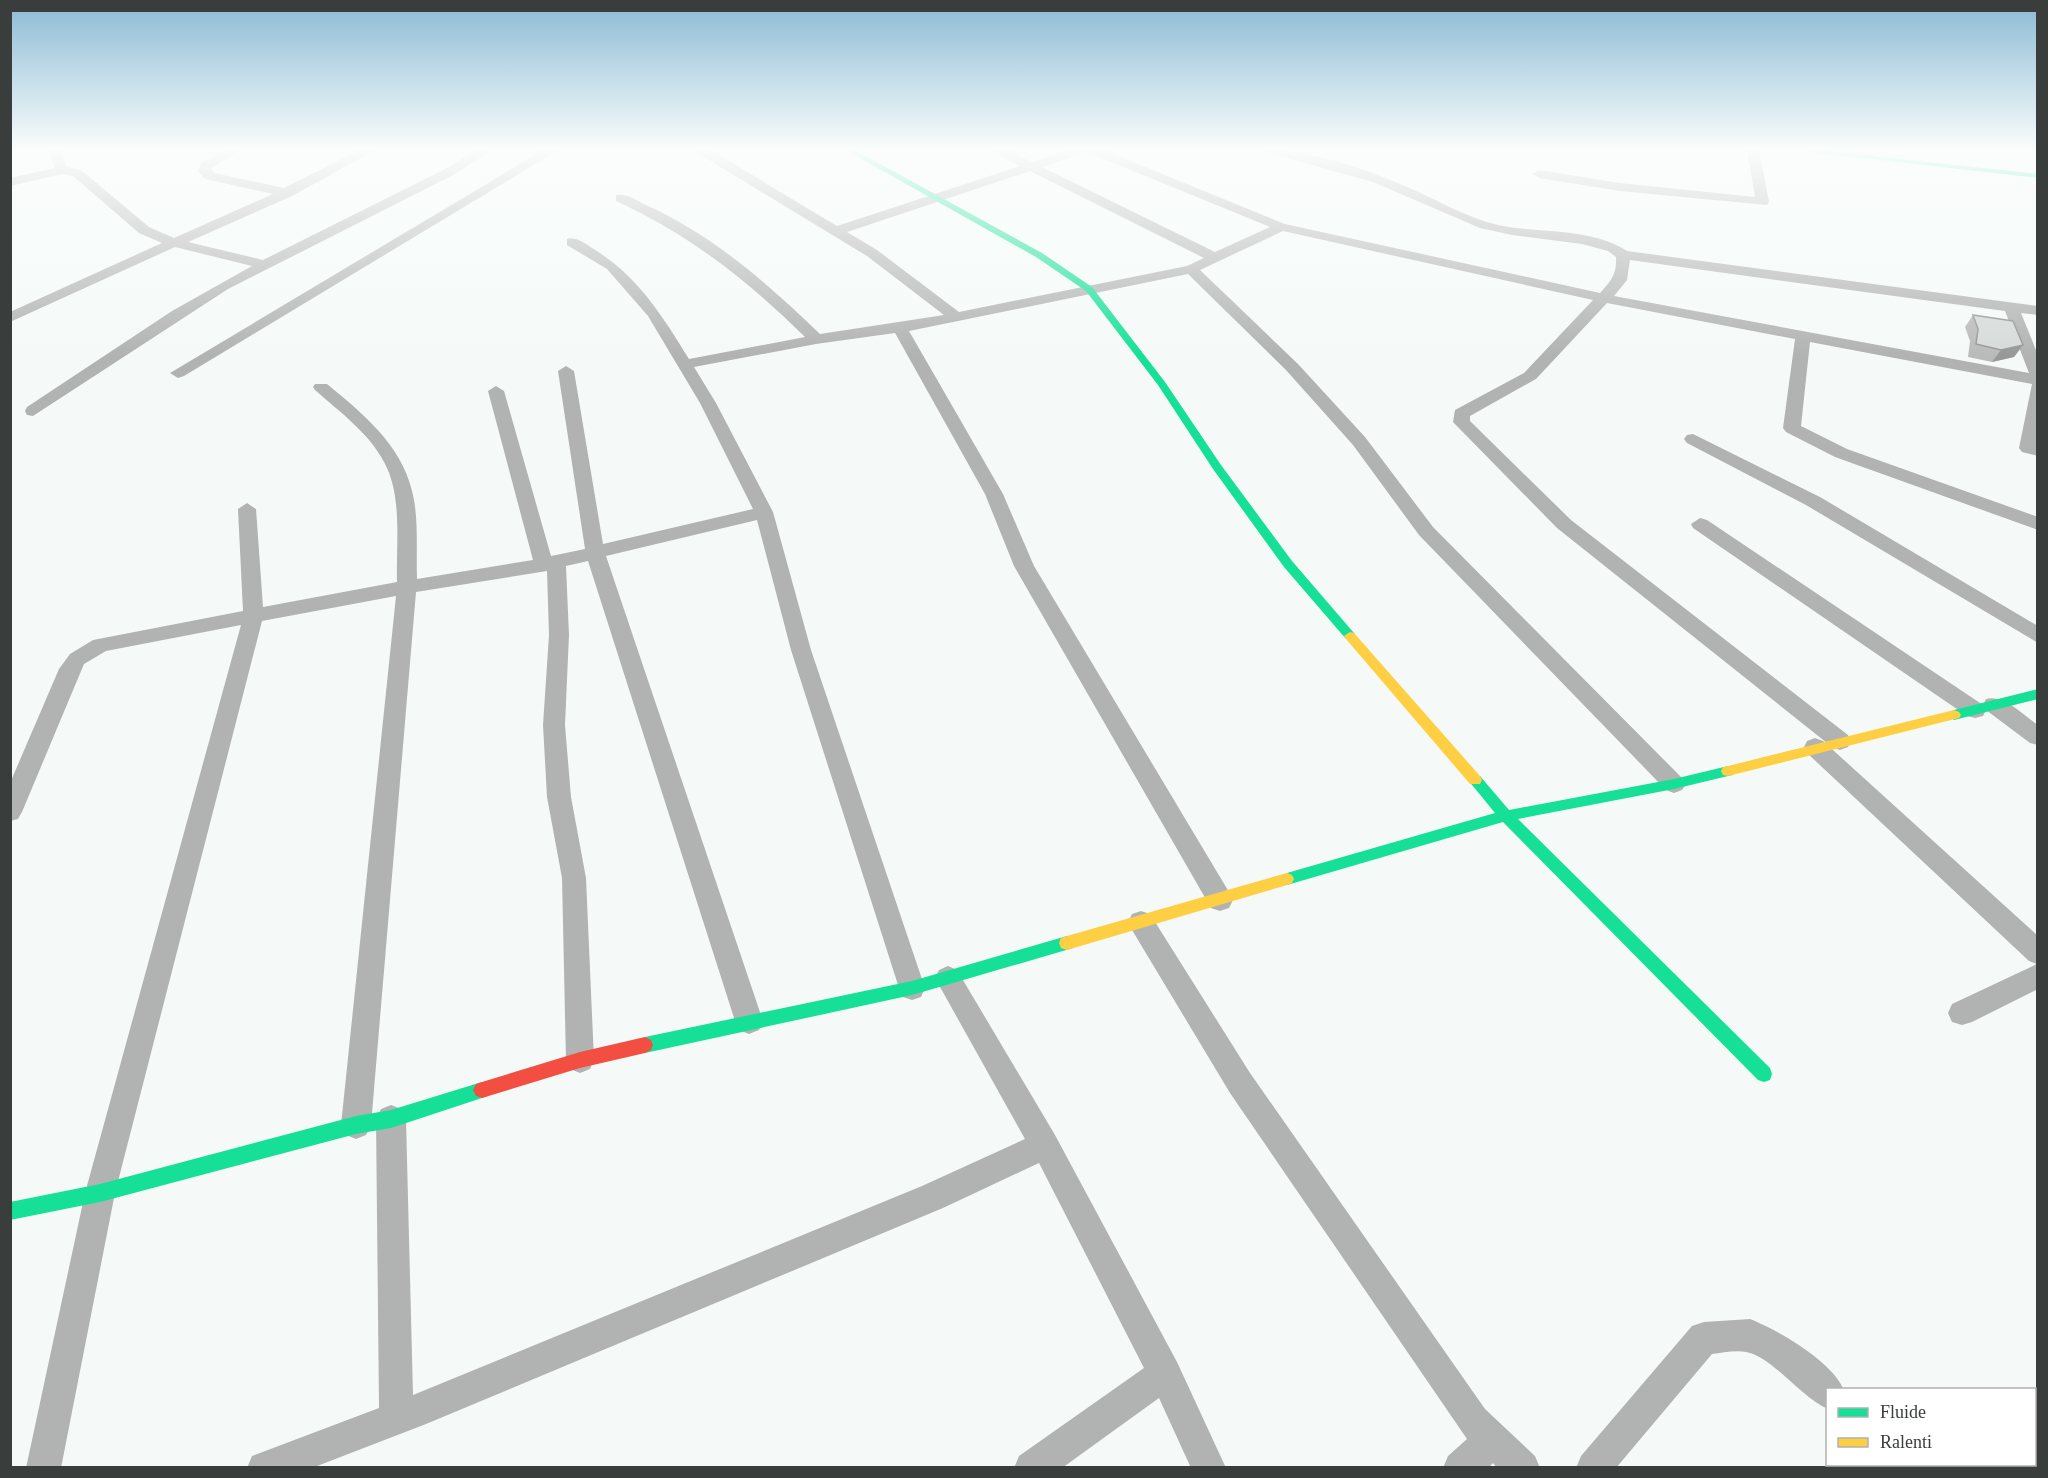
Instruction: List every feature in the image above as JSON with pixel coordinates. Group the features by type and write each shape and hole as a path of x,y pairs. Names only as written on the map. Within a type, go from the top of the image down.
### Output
{"street":[{"path":"130,218 144,230 175,243 266,265"},
{"path":"10,318 116,268 231,218"},
{"path":"33,411 177,314 359,218"},
{"path":"178,373 438,218"},
{"path":"661,218 691,233 764,287 816,339"},
{"path":"815,218 872,253 955,316"},
{"path":"836,231 874,218"},
{"path":"972,218 1039,255 1089,289 1162,384 1217,467 1288,564 1506,816 1764,1074"},
{"path":"1135,218 1216,258"},
{"path":"1259,218 1281,227 1603,297 2037,379"},
{"path":"1466,218 1498,229 1596,243 1614,248 1623,255 2037,311"},
{"path":"686,364 816,339 900,328 1191,269 1281,227"},
{"path":"572,242 612,266 654,314 686,364 764,512 801,650 912,988"},
{"path":"1623,255 1624,269 1620,280 1530,376 1461,414 1462,422 1564,524 1840,741"},
{"path":"1191,269 1292,367 1359,441 1426,531 1674,783"},
{"path":"2012,309 2037,379"},
{"path":"900,328 994,494 1024,566 1220,900"},
{"path":"1803,336 1792,428 1840,453 2037,524"},
{"path":"566,371 595,552 749,1021"},
{"path":"321,387 363,423 396,467 404,493 407,587 356,1125"},
{"path":"2037,387 2028,448 2037,451"},
{"path":"496,391 550,563 559,635 554,725 559,797 574,878 580,1060"},
{"path":"1694,439 1812,501 2037,636"},
{"path":"43,1467 100,1193 253,618 252,562 247,509"},
{"path":"10,812 70,669 78,659 99,645 253,618 407,587 550,563 764,512"},
{"path":"1700,524 1985,708 2037,737"},
{"path":"10,1211 100,1193 356,1125 391,1119 580,1060 749,1021 912,988 1506,816 1674,783 2037,694"},
{"path":"1815,747 2037,953"},
{"path":"1141,922 1240,1083 1473,1421 1523,1467"},
{"path":"1962,1014 2037,976"},
{"path":"948,978 1045,1145 1165,1374 1209,1467"},
{"path":"391,1119 396,1418"},
{"path":"264,1467 396,1418 932,1197 1045,1145"},
{"path":"1593,1467 1704,1338 1750,1335 1786,1356 1826,1391"},
{"path":"1031,1467 1165,1374"},
{"path":"1460,1467 1494,1440"}],"building":[{"path":"1973,315 2013,321 2023,345 2001,350 1976,344 1978,329"}],"traffic: fast":[{"path":"972,218 1039,255 1089,289 1162,384 1217,467 1288,564 1350,636"},
{"path":"1954,715 2038,694"},
{"path":"1287,879 1506,816 1674,784 1728,771"},
{"path":"1475,780 1506,816 1764,1074"},
{"path":"645,1045 912,988 1067,943"},
{"path":"10,1211 100,1193 356,1125 391,1119 482,1090"}],"traffic: slow":[{"path":"1350,636 1475,780"},
{"path":"1728,771 1954,715"},
{"path":"1067,943 1287,879"}],"traffic: jam":[{"path":"482,1090 580,1060 645,1045"}]}
